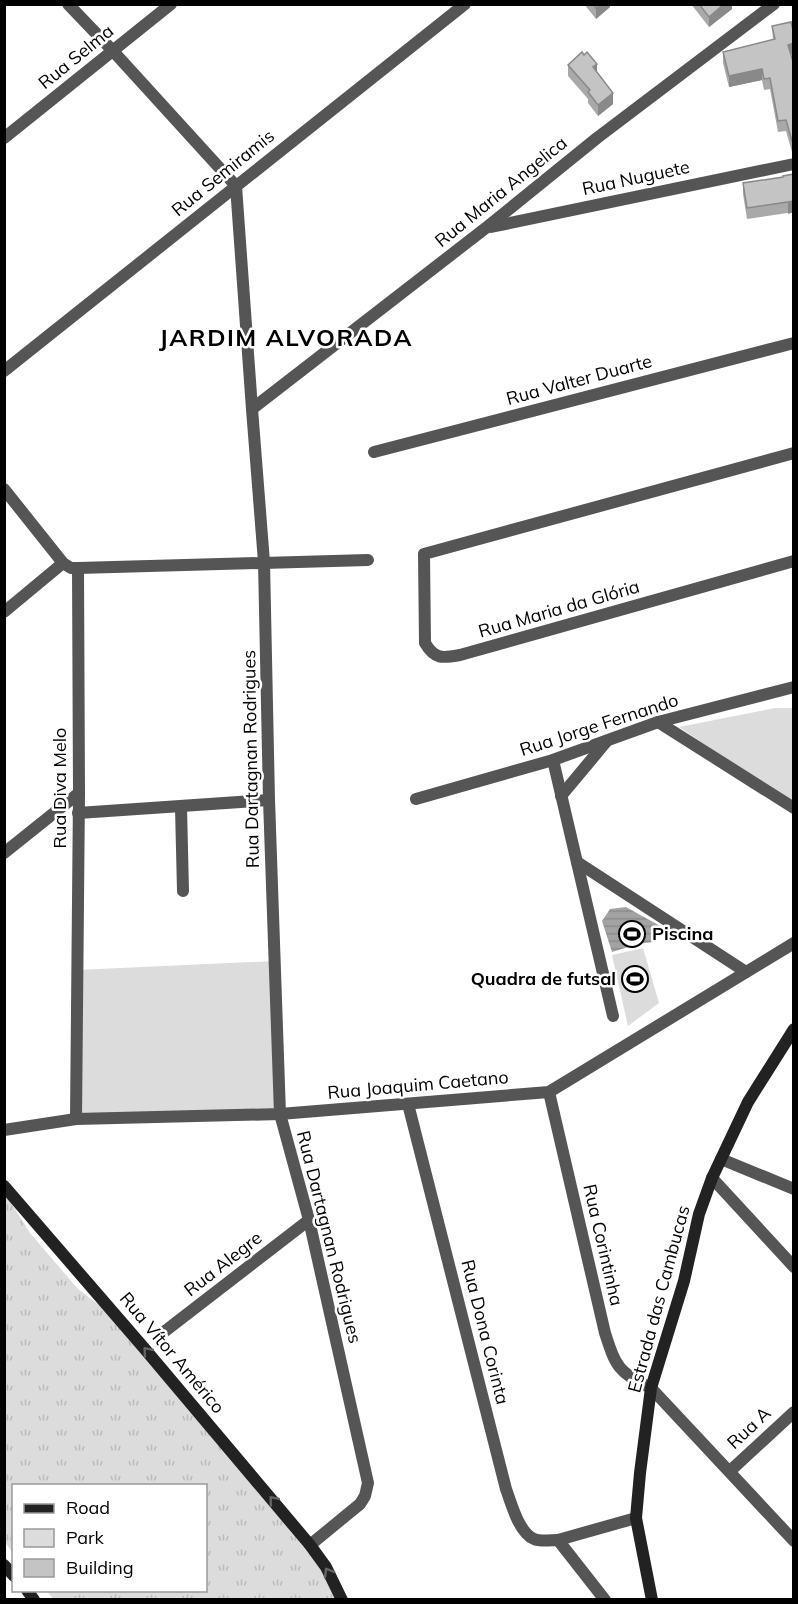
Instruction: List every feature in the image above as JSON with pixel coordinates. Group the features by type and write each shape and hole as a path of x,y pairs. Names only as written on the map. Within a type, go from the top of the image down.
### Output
{"street":[{"path":"68,4 237,186"},
{"name":"Rua Selma","path":"4,138 171,4"},
{"name":"Rua Semiramis","path":"4,371 465,4"},
{"name":"Rua Maria Angelica","path":"252,409 487,227 597,138 774,4"},
{"name":"Rua Nuguete","path":"487,227 794,164"},
{"name":"Rua Dartagnan Rodrigues","path":"237,186 264,562 268,800 280,1114 309,1220 368,1483 365,1496 360,1504 310,1545"},
{"name":"Rua Valter Duarte","path":"374,452 794,343"},
{"name":"Rua Maria da Glória","path":"794,453 424,554 425,643 435,656 460,655 794,561"},
{"path":"4,489 63,563 71,568 368,560"},
{"path":"4,612 63,563"},
{"name":"Rua Diva Melo","path":"76,1119 79,793 78,568"},
{"name":"Rua Jorge Fernando","path":"416,799 553,760 658,722 794,687"},
{"path":"658,722 794,808"},
{"path":"561,796 607,741"},
{"path":"553,760 613,1016"},
{"path":"4,853 79,793"},
{"path":"78,813 268,800"},
{"path":"181,807 183,891"},
{"path":"577,862 747,972"},
{"name":"Rua Joaquim Caetano","path":"4,1130 76,1119 280,1114 549,1092 794,943"},
{"name":"Estrada das Cambucas","path":"652,1599 636,1518 651,1388 684,1281 699,1214 712,1178 748,1102 794,1029"},
{"name":"Rua Corintinha","path":"549,1092 605,1334 614,1360 630,1378 651,1388 794,1541"},
{"name":"Rua Dona Corinta","path":"408,1104 503,1478 513,1511 521,1526 528,1536 535,1540 558,1540 636,1518"},
{"path":"721,1159 794,1189"},
{"path":"712,1178 794,1267"},
{"name":"Rua Vítor Américo","path":"4,1186 310,1545 326,1567 342,1599"},
{"name":"Rua Alegre","path":"160,1335 309,1220"},
{"name":"Rua A","path":"730,1471 794,1412"},
{"path":"558,1540 605,1599"}],"green space":[{"path":"775,708 793,708 793,804 679,727"},
{"name":"Quadra de futsal","path":"643,948 659,1003 628,1026 612,955"},
{"path":"275,961 280,1114 76,1119 77,970"},
{"path":"4,1191 30,1233 78,1289 107,1311 331,1579 340,1599 54,1600 48,1592 207,1592 207,1484 12,1484 12,1552 5,1542"}],"shaded area":[{"name":"Piscina","path":"626,907 662,927 653,942 612,952 602,921 610,909"}],"building":[{"path":"699,4 724,4 709,17"},
{"path":"791,22 794,43 788,45 794,65 794,141 792,141 786,120 778,121 770,78 764,79 762,69 729,76 723,52 775,39 772,26"},
{"path":"582,52 584,55 587,52 597,64 593,67 613,93 598,105 588,92 590,90 568,65"},
{"path":"794,174 794,201 747,208 743,183"}],"place":[{"name":"Piscina","path":"632,934"},
{"name":"Quadra de futsal","path":"635,979"}],"district":[{"name":"JARDIM ALVORADA","path":"286,338"}]}
